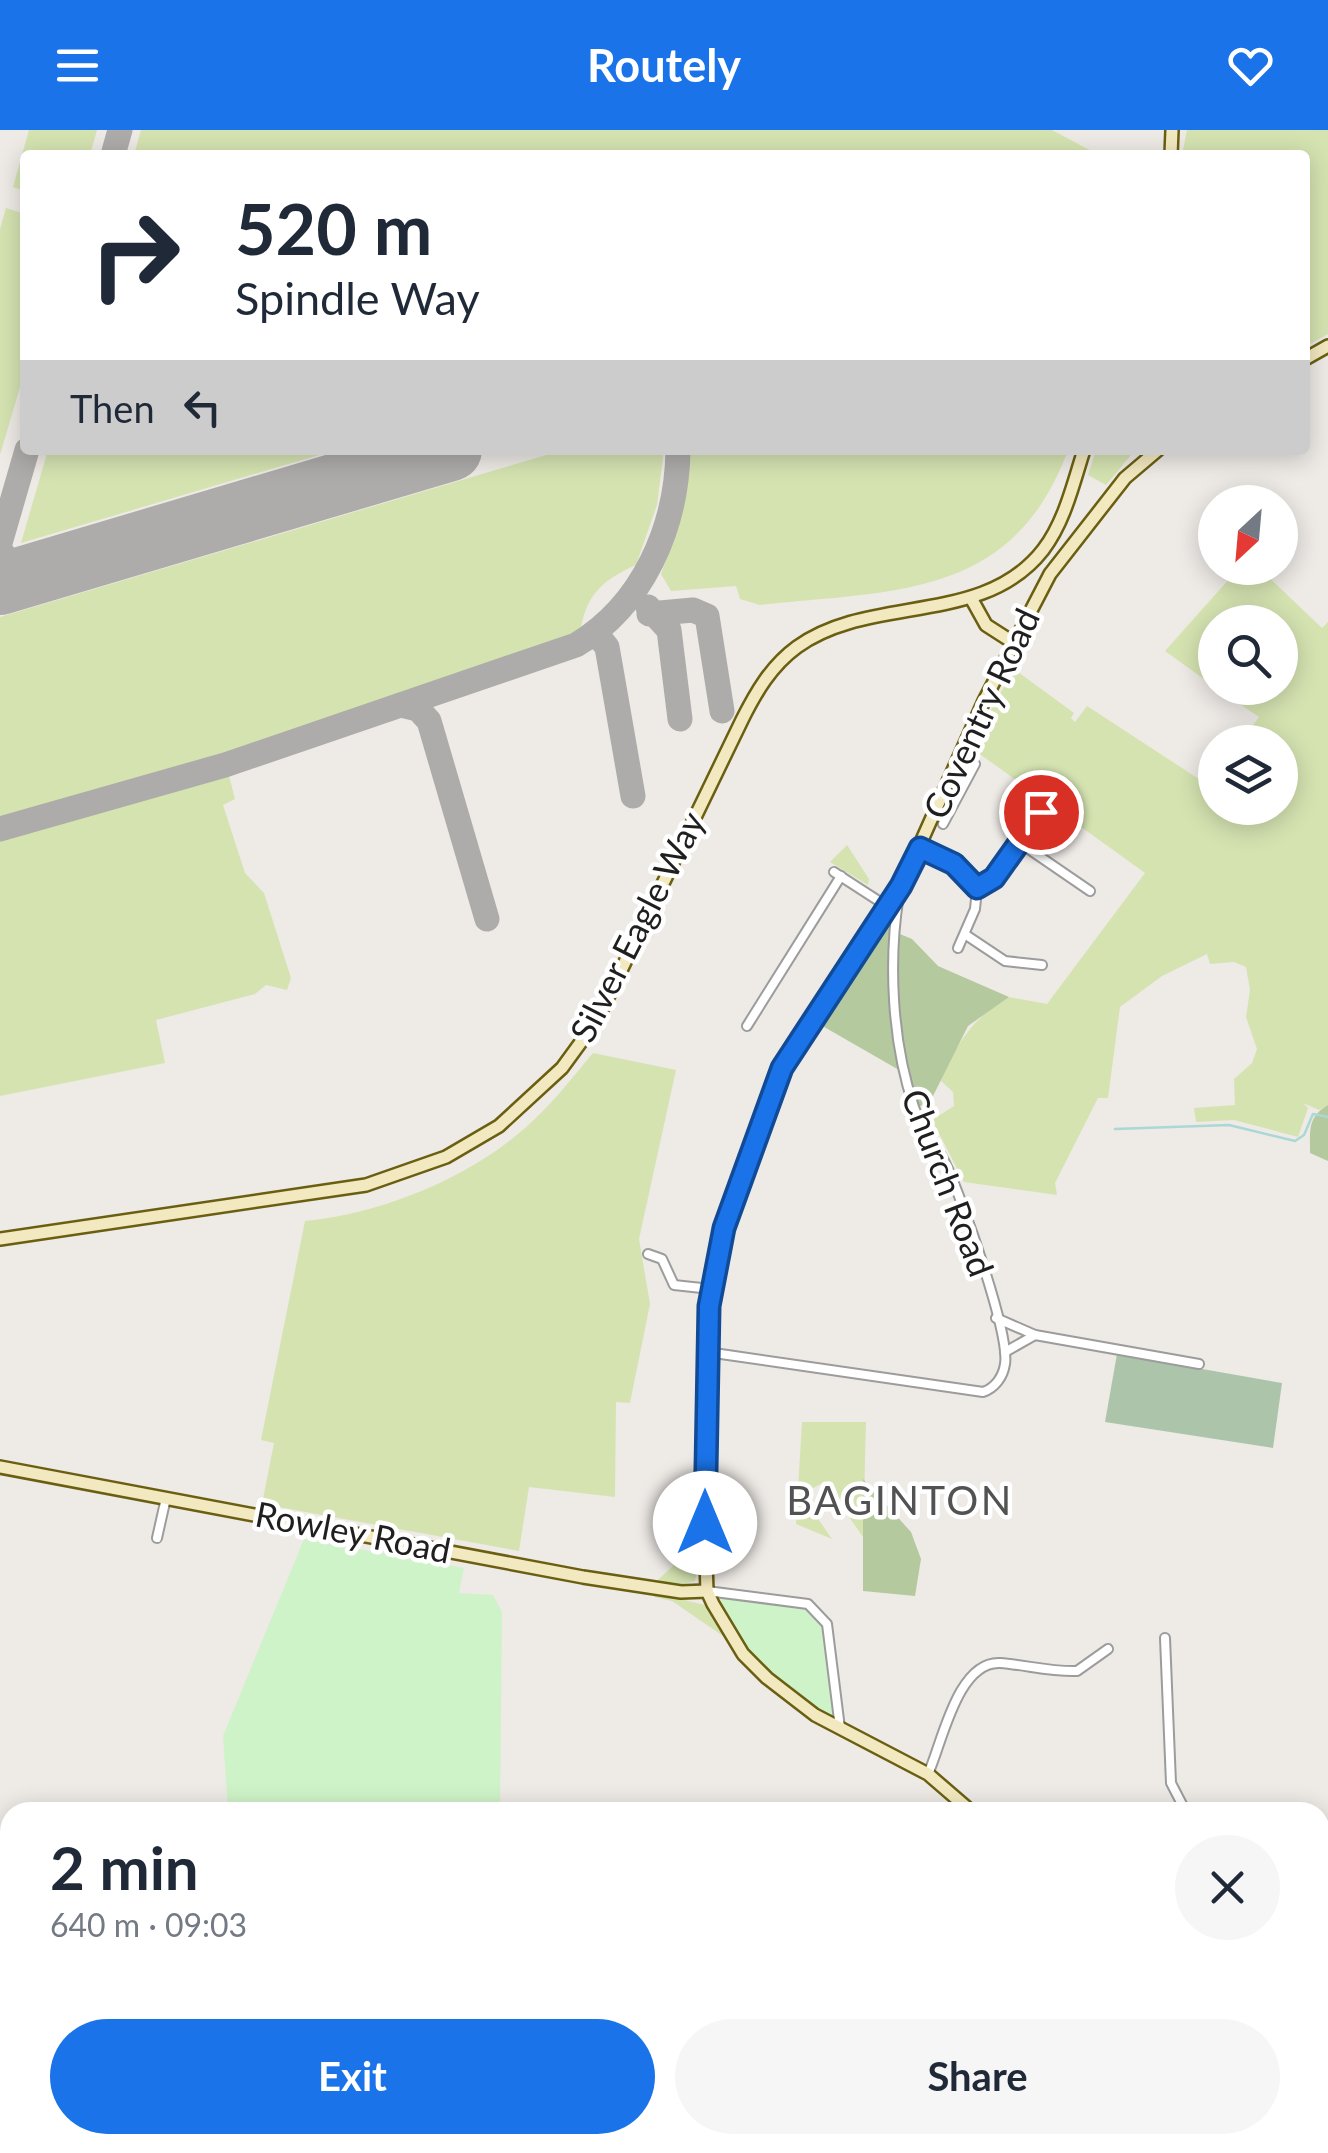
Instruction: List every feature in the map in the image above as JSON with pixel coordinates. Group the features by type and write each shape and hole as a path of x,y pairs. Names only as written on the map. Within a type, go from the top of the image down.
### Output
{"street":[{"name":"Silver Eagle Way","path":"0,1239 366,1185 425,1166 472,1144 542,1090 597,1020 742,720 779,663 806,641 840,627 970,598 1012,579 1044,548 1060,522 1082,455"},
{"name":"Coventry Road","path":"960,1802 928,1774 841,1730 766,1678 743,1654 707,1591 707,1352 711,1289 724,1228 772,1089 901,886 949,777 1050,574 1125,478 1152,455"},
{"path":"970,598 986,625 1014,643"},
{"path":"943,824 975,764"},
{"path":"949,777 964,786"},
{"path":"977,888 994,878 1041,812"},
{"path":"1020,842 1090,891"},
{"path":"920,848 954,864 977,888 977,904 958,948"},
{"path":"747,1026 837,874 888,907"},
{"name":"Church Road","path":"901,886 894,973 906,1074 914,1109 958,1193 996,1318 1035,1334 1200,1364"},
{"path":"966,936 1005,961 1042,966"},
{"path":"648,1254 662,1259 674,1285 711,1289"},
{"path":"707,1352 983,1392 1002,1375 1005,1352 996,1318"},
{"path":"1005,1352 1035,1334"},
{"name":"Rowley Road","path":"0,1467 583,1577 681,1592 707,1591"},
{"path":"158,1538 166,1497"},
{"path":"707,1591 808,1604 820,1612 827,1624 841,1730"},
{"path":"1165,1638 1171,1783 1181,1802"},
{"path":"928,1774 960,1690 981,1668 996,1663 1077,1671 1108,1649"}],"green space":[{"path":"29,130 97,130 91,150 23,150"},
{"path":"141,130 1052,130 1090,150 135,150"},
{"path":"1187,130 1328,130 1328,334 1310,344 1310,150 1183,150"},
{"path":"20,162 20,189 13,187"},
{"path":"6,208 20,212 20,387 0,455 0,229"},
{"path":"47,455 319,455 21,543"},
{"path":"546,455 663,455 657,505 636,565 600,588 588,605 581,627 564,638 223,754 0,817 0,617"},
{"path":"688,455 1066,455 1045,499 1016,535 982,561 944,578 903,589 760,605 740,599 736,586 671,591 661,574 675,535"},
{"path":"1094,455 1131,455 1106,485 1088,475"},
{"path":"1224,585 1277,585 1298,605 1206,605"},
{"path":"1298,605 1322,628 1328,622 1328,1105 1319,1110 1303,1103 1308,1108 1298,1137 1234,1120 1196,1122 1194,1108 1235,1105 1234,1079 1252,1063 1257,1049 1246,1017 1250,990 1246,967 1234,962 1210,964 1207,954 1162,976 1120,1007 1108,1098 1098,1098 1055,1183 1057,1195 964,1182 932,1120 954,1106 953,1092 940,1080 953,1054 967,1032 1009,997 1047,1004 1145,873 970,747 1014,669 1074,713 1071,718 1075,722 1087,706 1198,778 1198,825 1298,825 1298,725 1253,725 1259,717 1241,705 1298,705"},
{"path":"1198,614 1198,675 1165,651"},
{"path":"228,772 235,799 223,805 245,873 264,893 291,978 287,990 266,985 255,994 156,1020 165,1063 0,1096 0,841"},
{"path":"847,845 869,879 868,885 830,862"},
{"path":"901,887 895,932 912,939 938,966 1009,997 968,1026 930,1102 914,1109 906,1074 812,1020"},
{"path":"593,1053 676,1070 639,1239 650,1304 630,1403 616,1402 615,1497 529,1487 519,1551 262,1504 274,1443 261,1440 305,1221 336,1217 400,1199 463,1171 518,1134 549,1105"},
{"path":"1328,1105 1328,1161 1310,1153 1310,1140 1312,1121"},
{"path":"1117,1354 1282,1383 1273,1448 1105,1422"},
{"path":"802,1422 866,1422 863,1537 825,1482 801,1494 832,1539 796,1524"},
{"path":"863,1479 911,1532 921,1559 915,1596 863,1591"},
{"path":"705,1536 695,1581 657,1581"},
{"path":"304,1539 464,1568 459,1593 493,1595 502,1612 500,1802 227,1802 223,1736"},
{"path":"655,1593 705,1605 726,1638 672,1601 654,1597"},
{"path":"720,1596 813,1610 824,1626 833,1716 801,1701 764,1668 733,1630"}],"waterway":[{"path":"1115,1129 1229,1125 1295,1141 1304,1135 1313,1114 1328,1117"}],"taxiway":[{"path":"114,150 120,130"},
{"path":"0,543 26,455"},
{"path":"0,829 225,765 576,645 620,608 652,561 671,507 678,455"},
{"path":"0,550 15,569 35,574"},
{"path":"648,607 669,630 680,719"},
{"path":"649,614 693,610 707,616 722,711"},
{"path":"590,637 599,637 607,647 633,796"},
{"path":"401,705 418,709 429,721 487,919"}],"runway":[{"path":"0,584 434,455"}],"district":[{"name":"BAGINTON","path":"900,1501"}],"route":[{"path":"705,1523 711,1289 724,1228 772,1089 812,1020 901,886 920,848 954,864 977,888 994,878 1041,812"}]}
